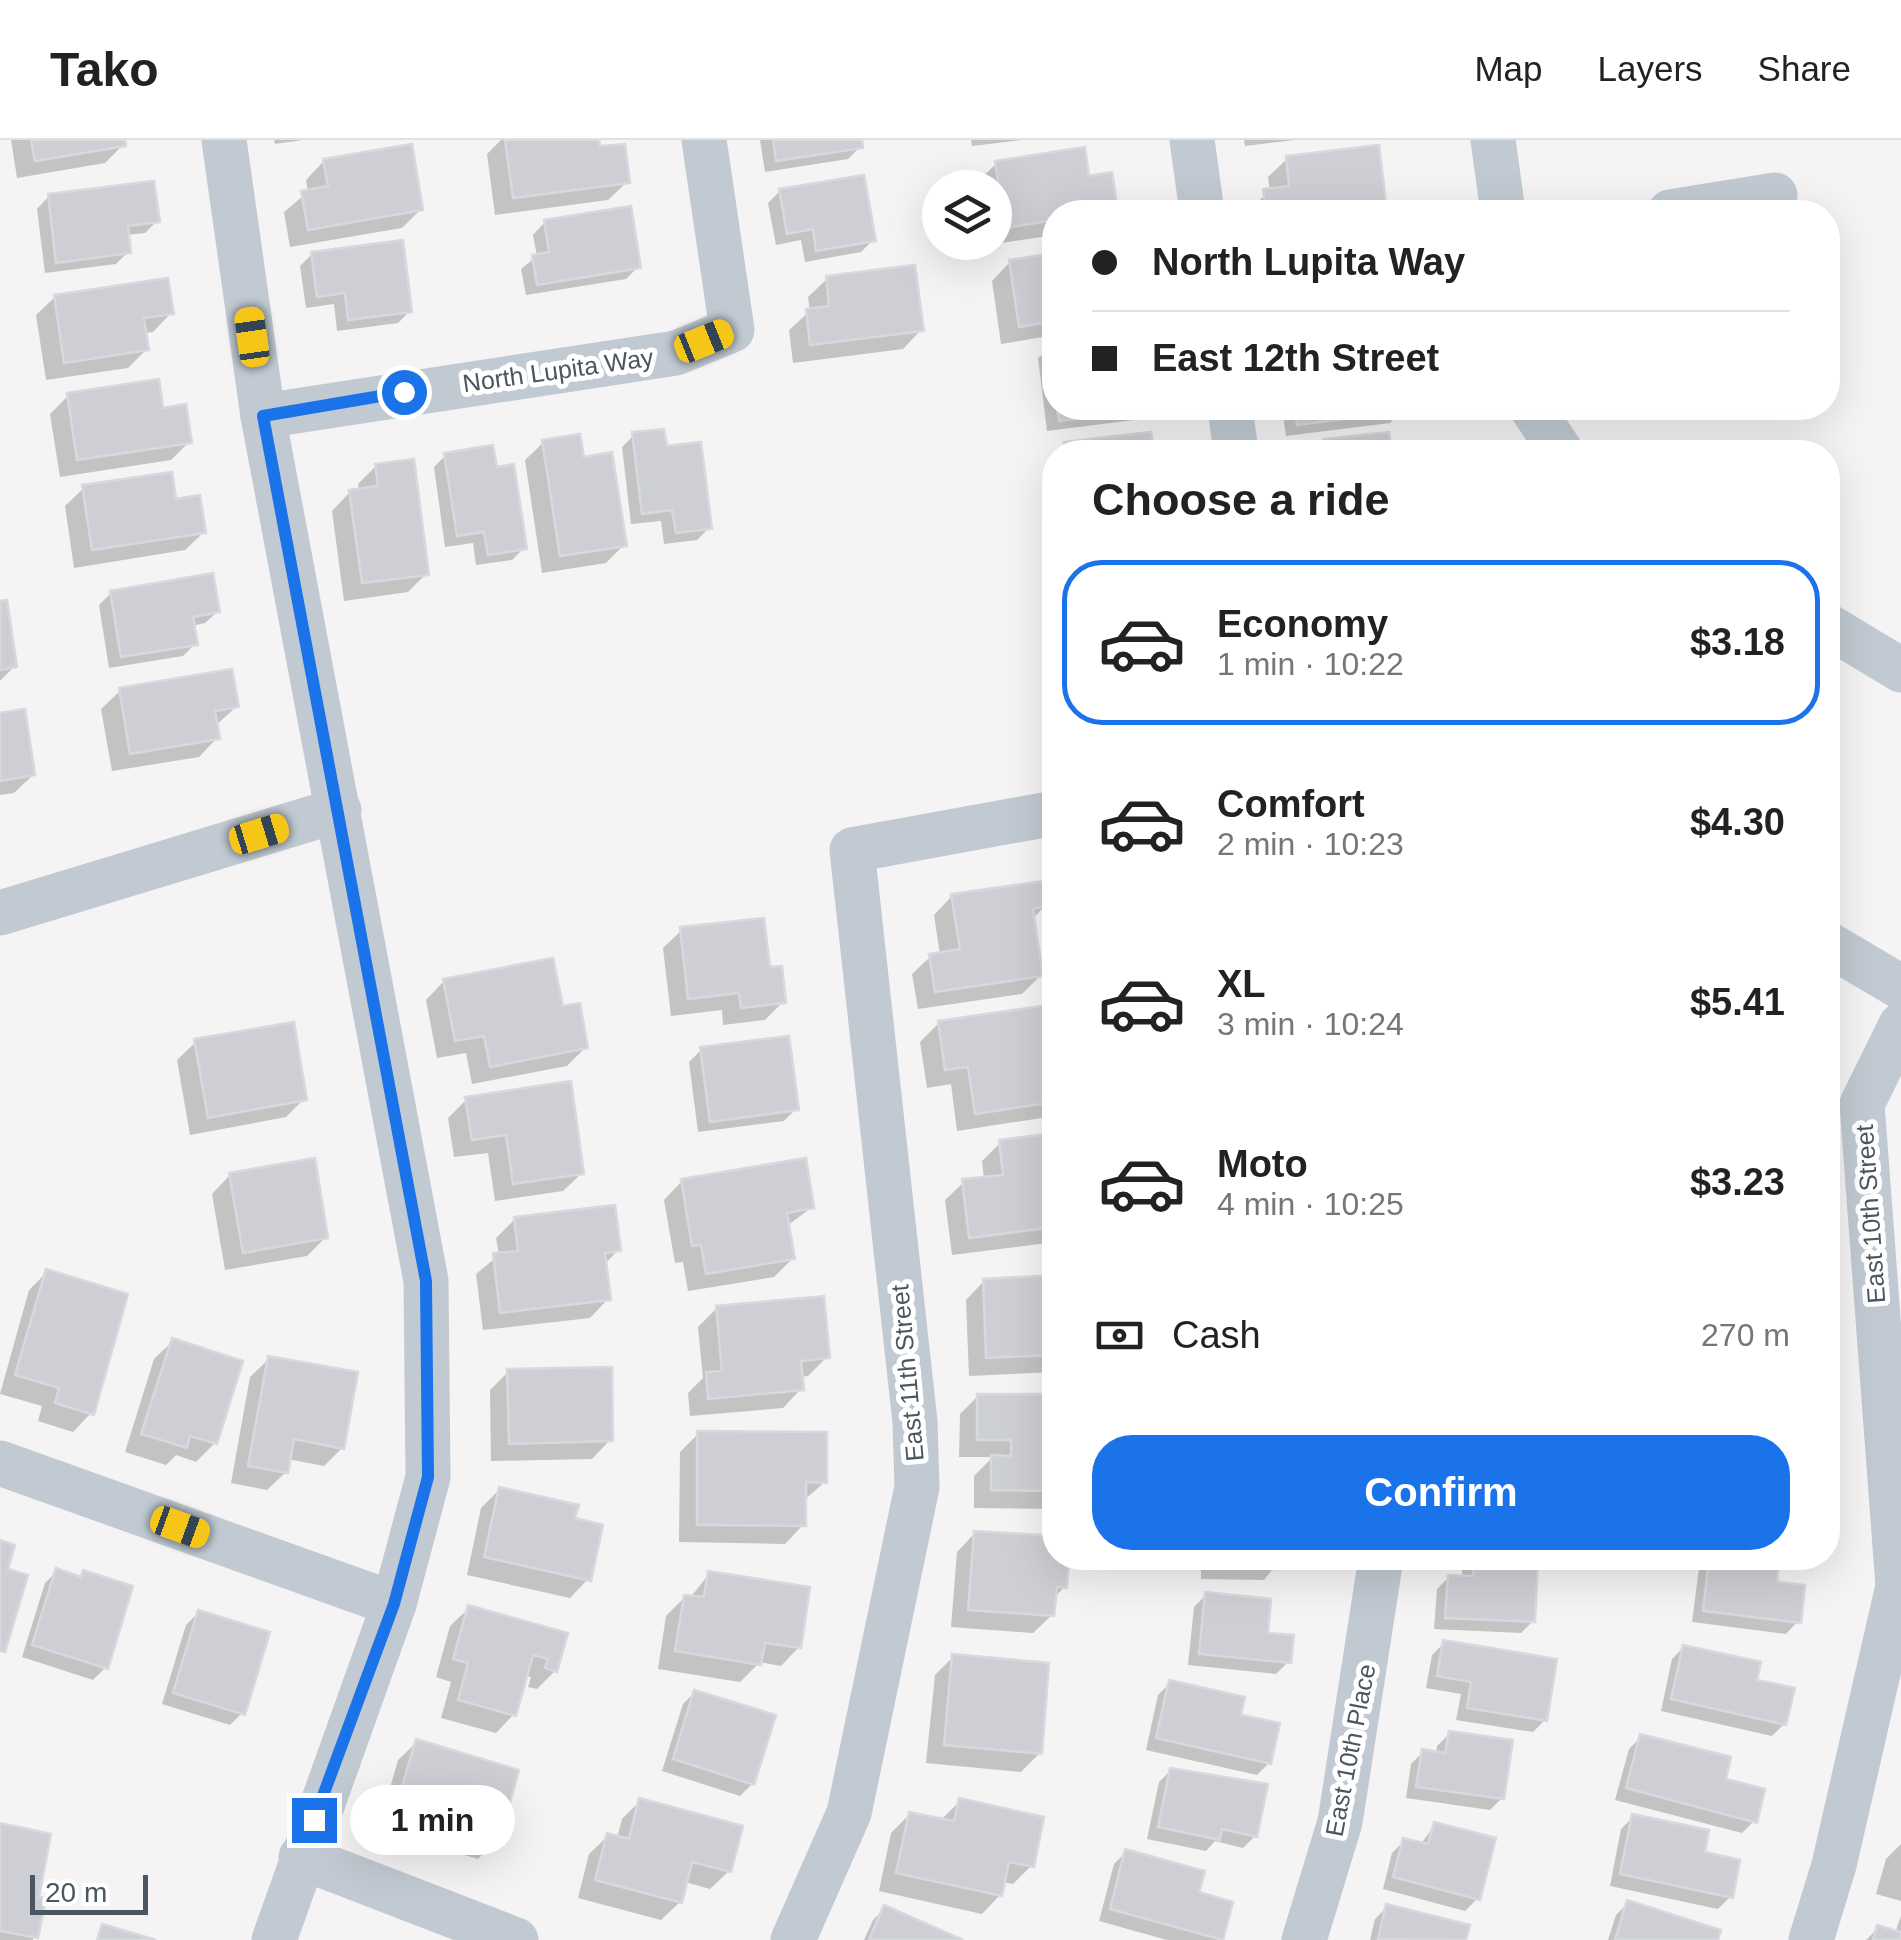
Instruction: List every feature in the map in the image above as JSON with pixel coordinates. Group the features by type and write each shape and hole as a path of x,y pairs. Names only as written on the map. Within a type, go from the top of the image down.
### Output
{"street":[{"path":"224,140 263,416 426,1281 428,1477 394,1604 274,1940"},
{"name":"North Lupita Way","path":"263,416 676,353 732,330 704,140"},
{"path":"1192,140 1200,200"},
{"path":"1493,140 1501,200"},
{"path":"1749,200 1775,196"},
{"path":"1840,633 1901,670"},
{"path":"0,913 339,810"},
{"name":"East 11th Street","path":"794,1940 849,1813 917,1487 914,1422 852,850 1042,815"},
{"path":"1840,951 1901,986"},
{"name":"East 10th Street","path":"1811,1940 1834,1866 1898,1586 1862,1104 1901,1025"},
{"path":"0,1463 394,1604"},
{"name":"East 10th Place","path":"1304,1940 1340,1822 1379,1570"},
{"path":"301,1856 516,1940"}],"building":[{"path":"31,140 125,140 126,146 35,161"},
{"path":"505,140 599,140 600,146 625,144 630,183 513,198"},
{"path":"773,140 862,140 863,148 776,161"},
{"path":"412,144 423,210 308,230 301,191 328,186 323,159"},
{"path":"1379,145 1386,200 1264,200 1263,189 1289,186 1286,156"},
{"path":"1085,147 1089,176 1112,172 1116,200 1042,200 1042,222 1012,227 1012,170 996,170 995,161"},
{"path":"864,175 876,241 816,251 813,229 787,234 779,189"},
{"path":"154,181 160,222 128,226 131,253 56,263 48,194"},
{"path":"631,206 641,268 537,285 532,255 549,252 544,220"},
{"path":"403,240 412,312 348,320 345,293 317,297 311,252"},
{"path":"1042,255 1042,323 1019,327 1009,260"},
{"path":"915,265 924,331 810,345 806,309 829,306 826,276"},
{"path":"168,278 174,314 144,318 149,350 64,363 54,295"},
{"path":"159,379 163,408 186,404 192,443 77,460 67,393"},
{"path":"1296,420 1335,420 1297,425"},
{"path":"664,429 667,446 701,442 712,529 676,533 672,510 642,514 632,432"},
{"path":"1151,432 1152,440 1081,440"},
{"path":"1389,432 1390,440 1323,440"},
{"path":"580,434 584,457 612,452 627,546 560,556 542,440"},
{"path":"493,445 497,467 514,464 527,549 488,555 484,532 457,536 444,453"},
{"path":"414,459 429,575 362,583 349,490 378,486 375,464"},
{"path":"172,472 176,499 200,495 206,533 92,550 82,485"},
{"path":"213,573 220,612 193,617 198,645 121,657 110,591"},
{"path":"7,600 17,667 0,670 0,601"},
{"path":"232,669 239,707 215,711 220,739 130,754 119,688"},
{"path":"25,709 35,775 0,781 0,713"},
{"path":"1042,881 1042,907 1033,909 1042,976 935,992 929,954 960,949 951,894"},
{"path":"764,918 770,967 782,966 786,1003 741,1008 739,993 688,999 680,927"},
{"path":"553,958 563,1006 580,1003 588,1048 490,1067 484,1036 455,1041 443,979"},
{"path":"1042,1006 1042,1104 975,1114 968,1067 945,1070 938,1021"},
{"path":"294,1022 307,1100 208,1118 194,1039"},
{"path":"789,1036 799,1110 710,1122 700,1047"},
{"path":"571,1081 584,1174 513,1184 506,1135 472,1140 465,1097"},
{"path":"1042,1135 1042,1229 969,1238 962,1179 1003,1175 999,1140"},
{"path":"315,1158 328,1238 243,1253 229,1173"},
{"path":"806,1158 814,1208 787,1213 795,1259 706,1274 701,1245 692,1246 681,1179"},
{"path":"615,1205 621,1251 605,1253 611,1300 500,1313 493,1253 518,1251 514,1217"},
{"path":"46,1269 128,1294 94,1415 55,1403 59,1388 15,1375"},
{"path":"1042,1276 1042,1356 986,1358 983,1279"},
{"path":"824,1296 830,1358 801,1361 804,1390 708,1399 706,1372 722,1371 716,1306"},
{"path":"172,1338 243,1361 217,1444 190,1436 187,1448 141,1434"},
{"path":"268,1356 358,1372 344,1449 294,1439 288,1473 248,1466"},
{"path":"612,1367 613,1441 509,1444 507,1369"},
{"path":"977,1394 1042,1394 1042,1491 991,1490 991,1455 1011,1456 1011,1440 977,1440"},
{"path":"697,1431 827,1432 827,1483 806,1482 806,1526 697,1525"},
{"path":"499,1487 579,1505 575,1518 603,1525 591,1581 484,1557"},
{"path":"974,1531 1042,1535 1042,1570 1068,1570 1067,1588 1057,1587 1054,1616 968,1610"},
{"path":"0,1540 15,1545 8,1569 28,1575 5,1652 0,1651"},
{"path":"56,1568 81,1577 83,1570 133,1586 108,1669 32,1645"},
{"path":"1473,1570 1537,1570 1535,1622 1445,1618 1448,1575 1473,1576"},
{"path":"1708,1570 1778,1570 1777,1582 1805,1585 1801,1623 1703,1611"},
{"path":"708,1571 810,1587 801,1648 765,1643 761,1665 675,1651 684,1595 704,1597"},
{"path":"1205,1592 1271,1599 1268,1633 1294,1635 1291,1663 1199,1654"},
{"path":"468,1605 568,1633 557,1672 545,1668 548,1659 533,1655 516,1716 458,1700 468,1663 453,1659"},
{"path":"198,1610 270,1632 245,1715 173,1693"},
{"path":"1443,1640 1557,1659 1547,1721 1467,1708 1471,1682 1437,1676"},
{"path":"1683,1645 1761,1662 1757,1680 1795,1688 1786,1725 1671,1699"},
{"path":"952,1654 1049,1663 1042,1754 944,1745"},
{"path":"1169,1680 1245,1697 1241,1715 1280,1723 1271,1764 1156,1738"},
{"path":"694,1690 776,1715 754,1785 673,1759"},
{"path":"1449,1731 1513,1740 1504,1799 1416,1787 1422,1749 1445,1753"},
{"path":"1640,1734 1731,1757 1726,1779 1765,1789 1757,1823 1626,1788"},
{"path":"416,1739 519,1770 499,1842 395,1811"},
{"path":"1170,1768 1268,1784 1257,1837 1222,1829 1220,1840 1158,1827"},
{"path":"639,1798 743,1826 731,1872 692,1862 682,1903 595,1880 607,1833 629,1839"},
{"path":"959,1798 1044,1817 1034,1867 1009,1862 1002,1896 896,1873 909,1812 954,1821"},
{"path":"1632,1814 1709,1830 1705,1852 1740,1860 1733,1898 1620,1874"},
{"path":"1434,1822 1496,1838 1480,1900 1393,1877 1403,1838 1428,1844"},
{"path":"0,1823 51,1834 39,1897 46,1898 38,1938 0,1931"},
{"path":"1125,1849 1205,1871 1199,1892 1233,1902 1223,1940 1110,1909"},
{"path":"1627,1900 1721,1930 1718,1940 1615,1940"},
{"path":"1386,1904 1470,1925 1466,1940 1378,1939"},
{"path":"884,1905 963,1940 869,1940"},
{"path":"102,1924 156,1940 97,1940"},
{"path":"1877,1925 1901,1932 1901,1940 1873,1940"}],"route":[{"path":"314,1820 394,1604 428,1477 426,1281 263,416 404,392"}]}
